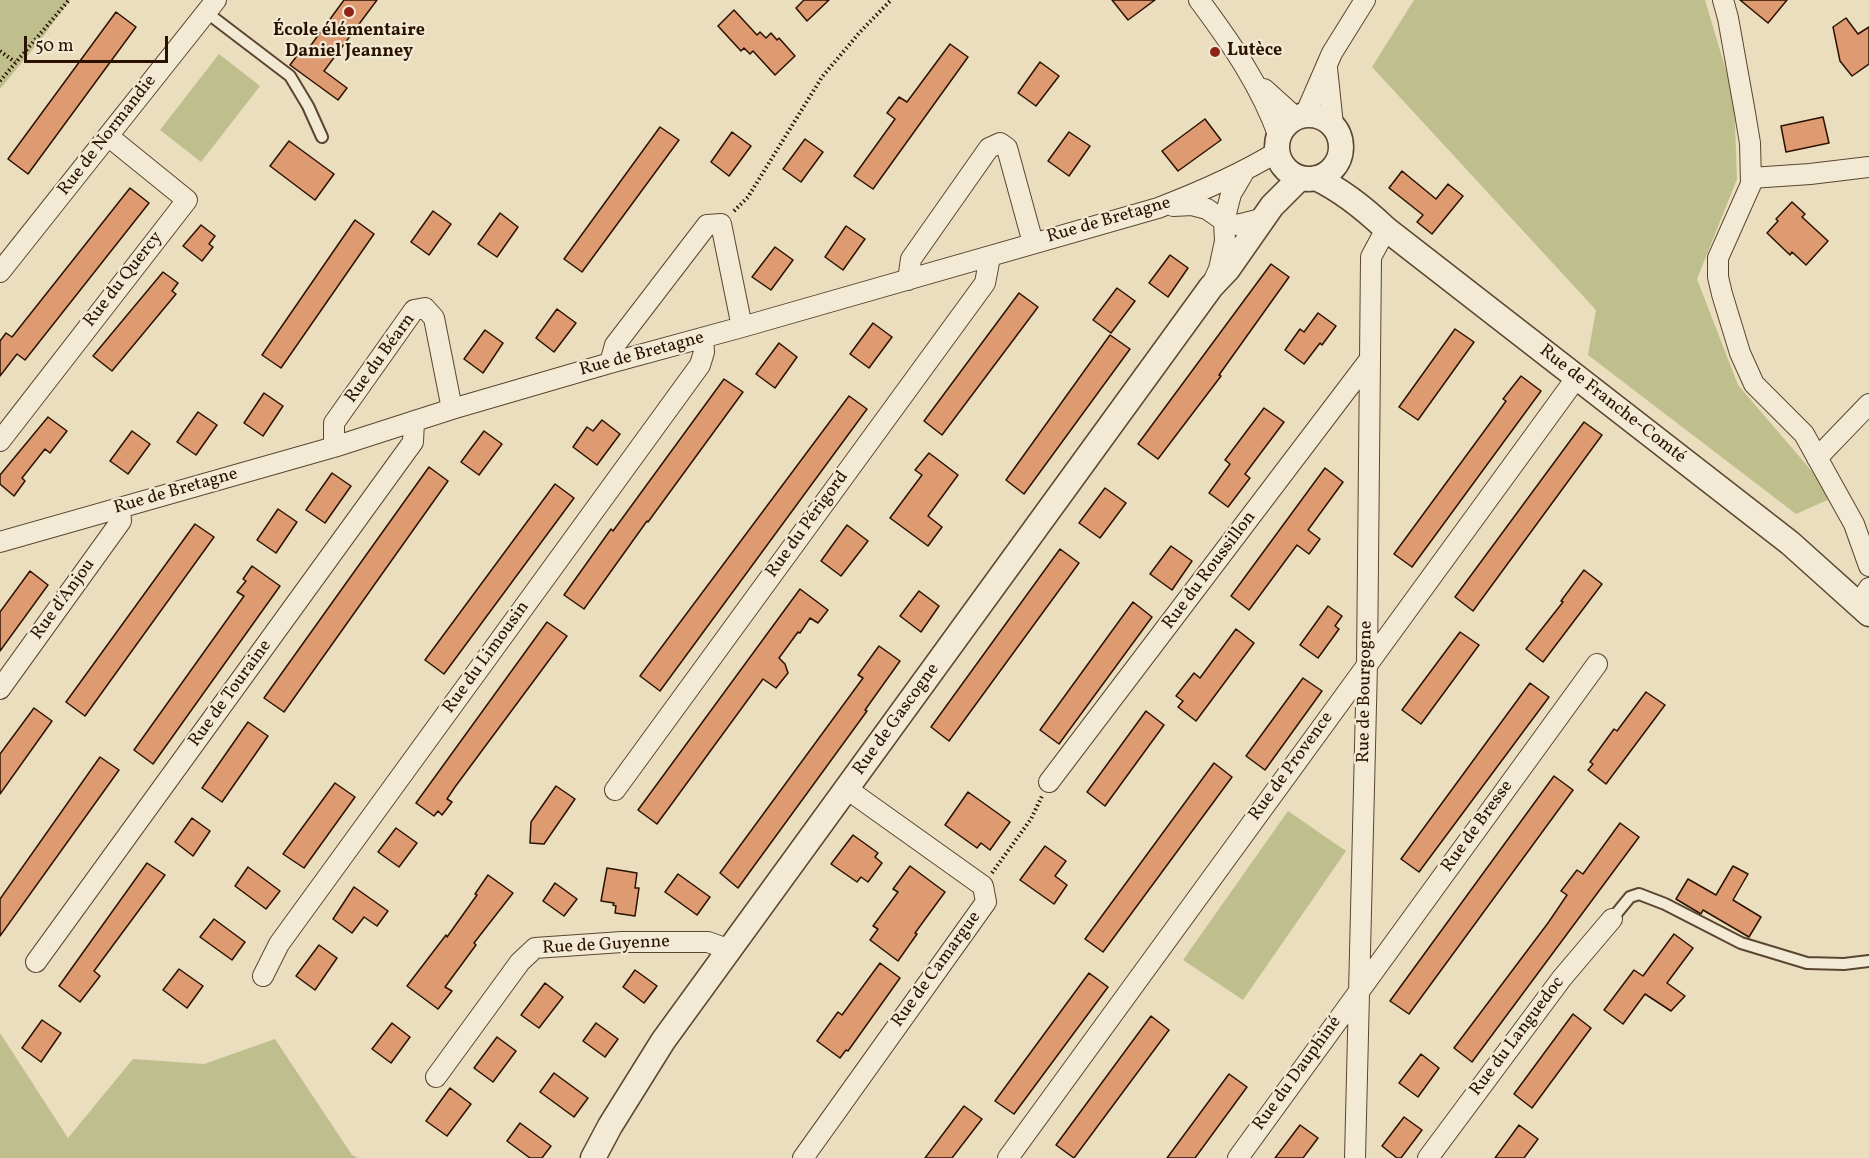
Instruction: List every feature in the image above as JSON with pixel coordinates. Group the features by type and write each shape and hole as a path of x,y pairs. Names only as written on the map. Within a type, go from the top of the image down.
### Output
{"street":[{"path":"1199,0 1252,77 1272,117 1285,168 1308,178 1331,171 1338,160 1341,143 1333,125 1326,66"},
{"path":"1300,116 1332,53 1365,0"},
{"path":"1723,0 1747,123 1751,184 1718,258 1718,277 1740,353 1754,384 1804,434 1854,524 1869,566"},
{"name":"Rue de Normandie","path":"0,272 211,6"},
{"path":"1252,77 1300,116"},
{"path":"1278,144 1287,123 1300,116 1316,115 1333,125"},
{"name":"Rue du Quercy","path":"0,441 187,200 108,136"},
{"path":"908,279 911,259 989,148 1000,143 1007,148 1033,243"},
{"name":"Rue de Bretagne","path":"0,542 334,447 452,409 610,363 1158,208 1244,172 1278,144"},
{"name":"Rue de Franche-Comté","path":"1338,160 1346,181 1364,207"},
{"path":"1751,178 1869,167"},
{"name":"Rue de Gascogne","path":"1211,287 1219,269 1226,241 1224,221 1231,194 1244,172"},
{"name":"Rue de Franche-Comté","path":"1308,178 1340,190 1364,207 1386,229 1866,602"},
{"name":"Rue de Gascogne","path":"593,1158 609,1126 663,1041 1211,287 1228,269 1272,206 1308,178"},
{"path":"1158,208 1192,205 1207,209 1224,221 1237,225 1265,218"},
{"path":"610,363 615,345 707,225 721,224 742,327"},
{"name":"Rue de Bourgogne","path":"1355,1158 1367,664 1371,257 1386,229"},
{"name":"Rue du Périgord","path":"615,790 985,283 990,256"},
{"name":"Rue du Béarn","path":"334,447 334,423 414,310 425,308 434,318 452,409"},
{"name":"Rue du Limousin","path":"263,976 279,944 700,365 704,352 703,338"},
{"name":"Rue du Roussillon","path":"1049,782 1370,359"},
{"name":"Rue de Provence","path":"1008,1158 1577,377"},
{"path":"1817,458 1869,404"},
{"name":"Rue de Touraine","path":"36,962 413,442 414,421"},
{"name":"Rue d'Anjou","path":"0,689 121,521 120,508"},
{"name":"Rue de Bresse","path":"1359,990 1597,664"},
{"name":"Rue de Camargue","path":"803,1158 986,902 983,886 847,789"},
{"name":"Rue du Languedoc","path":"1428,1158 1562,978 1612,919"},
{"name":"Rue de Guyenne","path":"436,1077 520,962 535,948 622,942 708,942 730,950"},
{"name":"Rue du Dauphiné","path":"1238,1158 1359,990"}],"lane":[{"path":"211,6 290,76 308,106 322,137"},
{"path":"1612,919 1630,897 1639,894 1665,904 1741,943 1807,963 1844,964 1869,961"}],"path":[{"path":"0,81 69,0"},
{"path":"721,224 748,197 822,77 891,0"},
{"path":"0,51 15,62"},
{"path":"983,886 1031,819 1049,782"}],"green space":[{"path":"0,0 70,0 0,89"},
{"path":"1414,0 1705,0 1734,97 1737,179 1697,279 1738,385 1834,497 1796,514 1588,355 1596,310 1372,67"},
{"path":"219,54 260,86 201,162 160,130"},
{"path":"1288,811 1346,851 1243,1000 1183,960"},
{"path":"0,1033 68,1138 133,1059 204,1064 275,1039 352,1155 358,1158 0,1158"}],"building":[{"path":"344,0 377,0 324,71 347,88 338,100 290,65 299,53 303,56"},
{"path":"804,0 829,0 807,21 796,8"},
{"path":"1112,0 1155,0 1128,20"},
{"path":"1740,0 1787,0 1768,23"},
{"path":"734,10 757,35 760,32 766,38 771,33 777,40 779,38 795,56 775,75 753,51 750,54 744,48 741,51 718,26"},
{"path":"116,12 136,27 28,174 8,159"},
{"path":"1846,18 1858,34 1869,27 1869,64 1852,76 1840,61 1833,27"},
{"path":"950,44 968,57 873,189 854,176 895,119 887,113 899,97 907,102"},
{"path":"1040,62 1059,76 1036,106 1018,93"},
{"path":"1823,117 1829,143 1786,152 1781,126"},
{"path":"1205,119 1221,140 1178,171 1162,151"},
{"path":"660,127 679,140 582,272 564,259"},
{"path":"732,132 751,146 729,176 711,162"},
{"path":"1069,132 1090,146 1069,176 1048,161"},
{"path":"805,139 823,152 801,182 783,169"},
{"path":"289,141 334,174 315,200 270,166"},
{"path":"1402,171 1436,199 1448,184 1463,196 1432,234 1417,222 1423,215 1389,188"},
{"path":"130,188 149,203 25,360 17,354 0,376 0,341 6,333 12,337"},
{"path":"1792,202 1805,214 1802,217 1828,241 1806,265 1792,252 1790,255 1767,233"},
{"path":"433,211 451,224 429,255 411,242"},
{"path":"500,213 518,227 497,257 478,244"},
{"path":"355,220 374,234 281,368 262,355"},
{"path":"201,225 215,236 209,244 213,247 202,261 183,246"},
{"path":"846,226 865,239 843,270 825,257"},
{"path":"775,247 793,260 771,290 752,277"},
{"path":"1170,255 1188,268 1168,297 1149,283"},
{"path":"1271,264 1289,277 1219,375 1221,376 1158,459 1138,444"},
{"path":"163,272 178,283 172,291 176,294 112,371 93,356"},
{"path":"1117,288 1135,301 1111,333 1093,320"},
{"path":"1019,293 1038,307 942,435 924,421"},
{"path":"557,309 576,323 554,352 536,338"},
{"path":"1318,313 1336,326 1304,364 1285,350 1300,329 1304,332"},
{"path":"873,323 892,337 869,368 850,354"},
{"path":"1455,329 1474,342 1418,420 1399,407"},
{"path":"485,330 503,343 483,373 464,359"},
{"path":"1110,335 1130,349 1024,494 1006,480"},
{"path":"779,343 797,357 775,388 756,374"},
{"path":"1521,376 1541,391 1412,567 1394,554 1506,401 1503,399"},
{"path":"724,379 743,392 584,609 564,595"},
{"path":"264,393 283,406 263,436 244,423"},
{"path":"849,396 867,409 660,691 640,676"},
{"path":"1264,408 1284,422 1245,474 1250,478 1228,507 1209,493 1230,464 1225,460"},
{"path":"198,412 217,425 196,455 177,442"},
{"path":"48,417 67,431 50,453 45,449 22,478 25,481 14,496 0,484 0,475"},
{"path":"602,420 620,434 597,465 573,447 587,427 593,431"},
{"path":"1584,422 1602,435 1473,611 1455,597"},
{"path":"132,431 150,444 128,474 110,461"},
{"path":"484,431 502,444 479,475 461,462"},
{"path":"929,453 958,475 928,516 942,527 928,546 890,518 922,475 915,470"},
{"path":"429,467 448,481 284,712 264,698"},
{"path":"1325,468 1343,482 1308,530 1320,539 1309,554 1297,545 1249,610 1231,596"},
{"path":"332,473 351,486 325,523 306,510"},
{"path":"555,484 574,498 444,674 425,660"},
{"path":"1105,488 1126,503 1100,538 1079,523"},
{"path":"278,509 297,522 276,553 257,540"},
{"path":"195,524 214,537 85,716 66,702"},
{"path":"847,525 868,541 841,576 821,561"},
{"path":"1171,546 1192,561 1172,590 1150,574"},
{"path":"1060,549 1079,563 949,741 931,727"},
{"path":"252,566 280,586 153,764 134,750 244,596 237,592 246,581 243,579"},
{"path":"1584,570 1602,584 1543,662 1526,649 1563,602 1561,601"},
{"path":"30,571 48,585 0,651 0,612"},
{"path":"800,589 828,610 818,623 810,618 800,633 798,632 779,658 785,664 788,673 776,688 763,679 657,824 638,810"},
{"path":"919,591 939,606 921,632 900,616"},
{"path":"1133,602 1152,617 1059,744 1040,730"},
{"path":"1328,606 1342,616 1335,626 1339,629 1318,658 1300,645"},
{"path":"547,622 567,636 455,787 447,799 452,802 442,815 438,811 434,816 416,803"},
{"path":"1236,629 1254,643 1196,721 1178,707 1183,701 1176,696 1194,673 1200,678"},
{"path":"1460,632 1479,645 1421,724 1402,710"},
{"path":"879,646 900,661 865,710 867,711 738,888 720,873 863,678 858,675"},
{"path":"1303,678 1322,691 1265,770 1246,756"},
{"path":"1530,683 1549,697 1419,872 1401,859"},
{"path":"1646,692 1665,705 1606,784 1588,770 1593,764 1590,762 1614,729 1617,731"},
{"path":"34,708 52,721 0,794 0,754"},
{"path":"1146,711 1164,725 1105,806 1087,792"},
{"path":"248,722 268,736 222,802 202,788"},
{"path":"100,757 119,770 0,936 0,899"},
{"path":"1214,763 1232,777 1103,952 1085,939"},
{"path":"1554,776 1573,790 1409,1014 1390,1001"},
{"path":"335,783 355,797 304,868 283,854"},
{"path":"556,786 575,799 544,844 530,843 531,822"},
{"path":"968,792 1010,822 990,850 981,843 977,848 945,825"},
{"path":"192,818 210,831 193,856 175,842"},
{"path":"1620,823 1639,837 1472,1062 1454,1048 1548,923 1567,895 1561,891 1577,870 1583,874"},
{"path":"396,828 417,843 399,867 378,852"},
{"path":"853,835 878,853 875,857 882,863 868,882 861,877 857,882 831,864"},
{"path":"1045,846 1066,861 1055,876 1067,885 1054,904 1020,880"},
{"path":"147,863 165,875 94,971 100,976 80,1002 59,986"},
{"path":"910,866 945,892 898,961 870,940 878,929 873,926 898,892 893,889"},
{"path":"1733,866 1748,874 1733,900 1761,917 1749,937 1703,910 1701,914 1676,899 1688,879 1716,895"},
{"path":"248,867 280,891 266,909 235,886"},
{"path":"607,868 637,873 635,888 639,888 635,916 615,913 614,903 601,901"},
{"path":"678,874 710,897 697,915 665,892"},
{"path":"488,875 513,893 474,943 476,945 445,987 452,991 438,1009 407,986 446,935 447,937 477,895 475,894"},
{"path":"555,883 577,899 564,916 543,901"},
{"path":"354,887 388,911 377,926 364,917 352,933 333,919"},
{"path":"214,919 245,942 232,960 200,937"},
{"path":"1674,934 1693,948 1667,983 1685,996 1671,1011 1645,994 1623,1024 1604,1010 1634,970 1643,976"},
{"path":"319,945 337,958 315,990 296,976"},
{"path":"880,963 900,978 848,1051 846,1050 840,1058 817,1041 838,1012 842,1015"},
{"path":"179,969 203,986 187,1008 163,990"},
{"path":"635,970 657,986 644,1003 623,987"},
{"path":"1089,973 1108,987 1014,1114 995,1101"},
{"path":"545,983 563,997 539,1028 521,1015"},
{"path":"1573,1014 1591,1028 1532,1108 1514,1094"},
{"path":"1151,1016 1169,1030 1074,1158 1056,1145"},
{"path":"42,1020 61,1033 41,1062 22,1048"},
{"path":"392,1023 410,1037 391,1063 372,1049"},
{"path":"596,1023 618,1039 605,1057 583,1041"},
{"path":"497,1037 516,1051 493,1082 474,1068"},
{"path":"1421,1054 1439,1068 1418,1097 1399,1083"},
{"path":"554,1073 588,1098 574,1117 540,1092"},
{"path":"1229,1074 1247,1087 1195,1158 1167,1158"},
{"path":"450,1088 471,1104 447,1136 426,1121"},
{"path":"964,1106 982,1119 952,1158 925,1158"},
{"path":"1404,1117 1422,1130 1401,1158 1397,1158 1382,1146"},
{"path":"520,1123 551,1146 542,1158 530,1158 507,1141"},
{"path":"1300,1125 1318,1138 1303,1158 1275,1158"},
{"path":"1519,1125 1538,1139 1524,1158 1495,1158"}],"place":[{"name":"École élémentaire Daniel Jeanney","path":"349,12"},
{"name":"Lutèce","path":"1215,52"}]}
